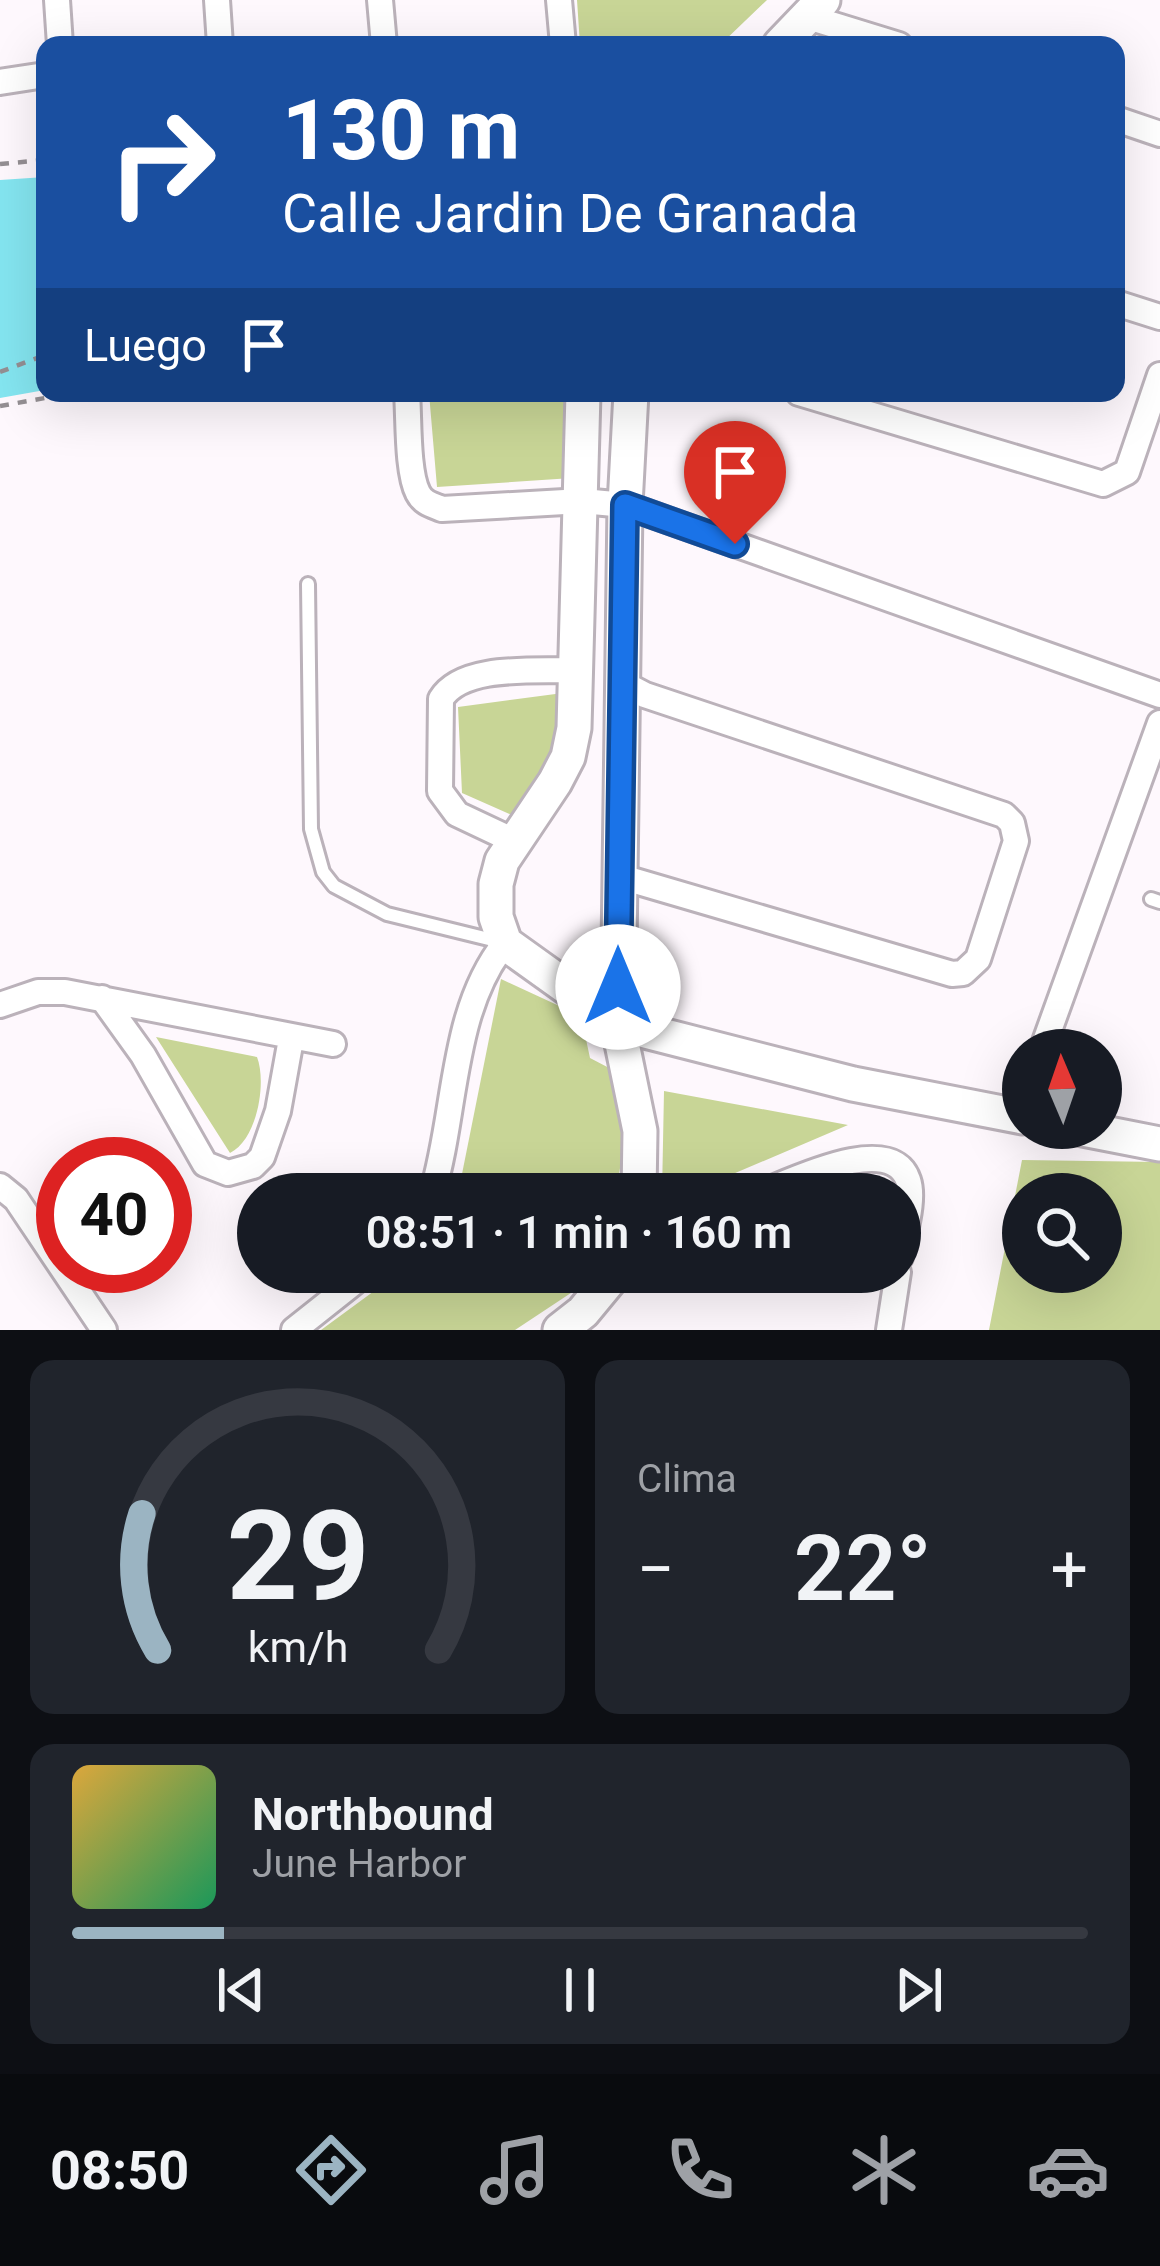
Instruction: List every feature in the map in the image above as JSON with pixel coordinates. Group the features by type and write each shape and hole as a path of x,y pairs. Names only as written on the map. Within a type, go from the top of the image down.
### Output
{"street":[{"path":"56,0 59,36"},
{"path":"217,0 219,36"},
{"path":"380,0 383,36"},
{"path":"559,0 561,36"},
{"path":"789,36 816,9 878,36"},
{"path":"0,82 36,76"},
{"path":"1125,122 1160,134"},
{"path":"1125,306 1160,317"},
{"path":"829,402 1103,484 1127,472 1160,375"},
{"path":"408,402 415,485 422,500 442,509 582,502 625,505 1160,695"},
{"path":"583,402 578,670 568,757 502,861 496,917 505,943 618,1024 853,1084 1002,1109"},
{"path":"631,402 625,505 618,1024 640,1131 639,1173"},
{"path":"514,841 458,814 440,791 441,699 453,684 471,675 578,670"},
{"path":"617,876 952,974 972,967 978,959 1016,841 1012,823 1004,815 644,695 624,684"},
{"path":"1050,1029 1160,723"},
{"path":"439,1173 470,1006 485,967 505,943"},
{"path":"0,1006 38,992 102,998 333,1044"},
{"path":"102,998 142,1055 205,1164 228,1173 253,1166 262,1157 278,1111 291,1039"},
{"path":"1122,1137 1160,1144"},
{"path":"815,1173 869,1158 904,1173"},
{"path":"0,1186 16,1199 104,1330"},
{"path":"294,1330 341,1293"},
{"path":"560,1330 599,1293"},
{"path":"890,1330 895,1293"}],"lane":[{"path":"308,584 311,829 323,872 334,886 386,914 505,943"}],"path":[{"path":"0,164 36,161"},
{"path":"0,372 36,358"},
{"path":"0,406 36,400"}],"green space":[{"path":"577,0 767,0 729,36 579,36"},
{"path":"430,402 571,402 572,478 437,487"},
{"path":"563,693 556,757 514,816 462,793 458,707"},
{"path":"501,979 581,1016 590,1058 613,1070 624,1142 619,1173 462,1173"},
{"path":"156,1037 257,1057 261,1081 257,1110 247,1136 230,1153"},
{"path":"664,1091 848,1125 735,1173 662,1173"},
{"path":"1022,1160 1160,1162 1160,1330 989,1330 1002,1263 1002,1293 1122,1293 1122,1173 1019,1173"},
{"path":"371,1293 571,1293 515,1330 321,1330"}],"water":[{"path":"36,178 36,392 0,398 0,180"}],"route":[{"path":"618,987 625,505 735,544"}]}
